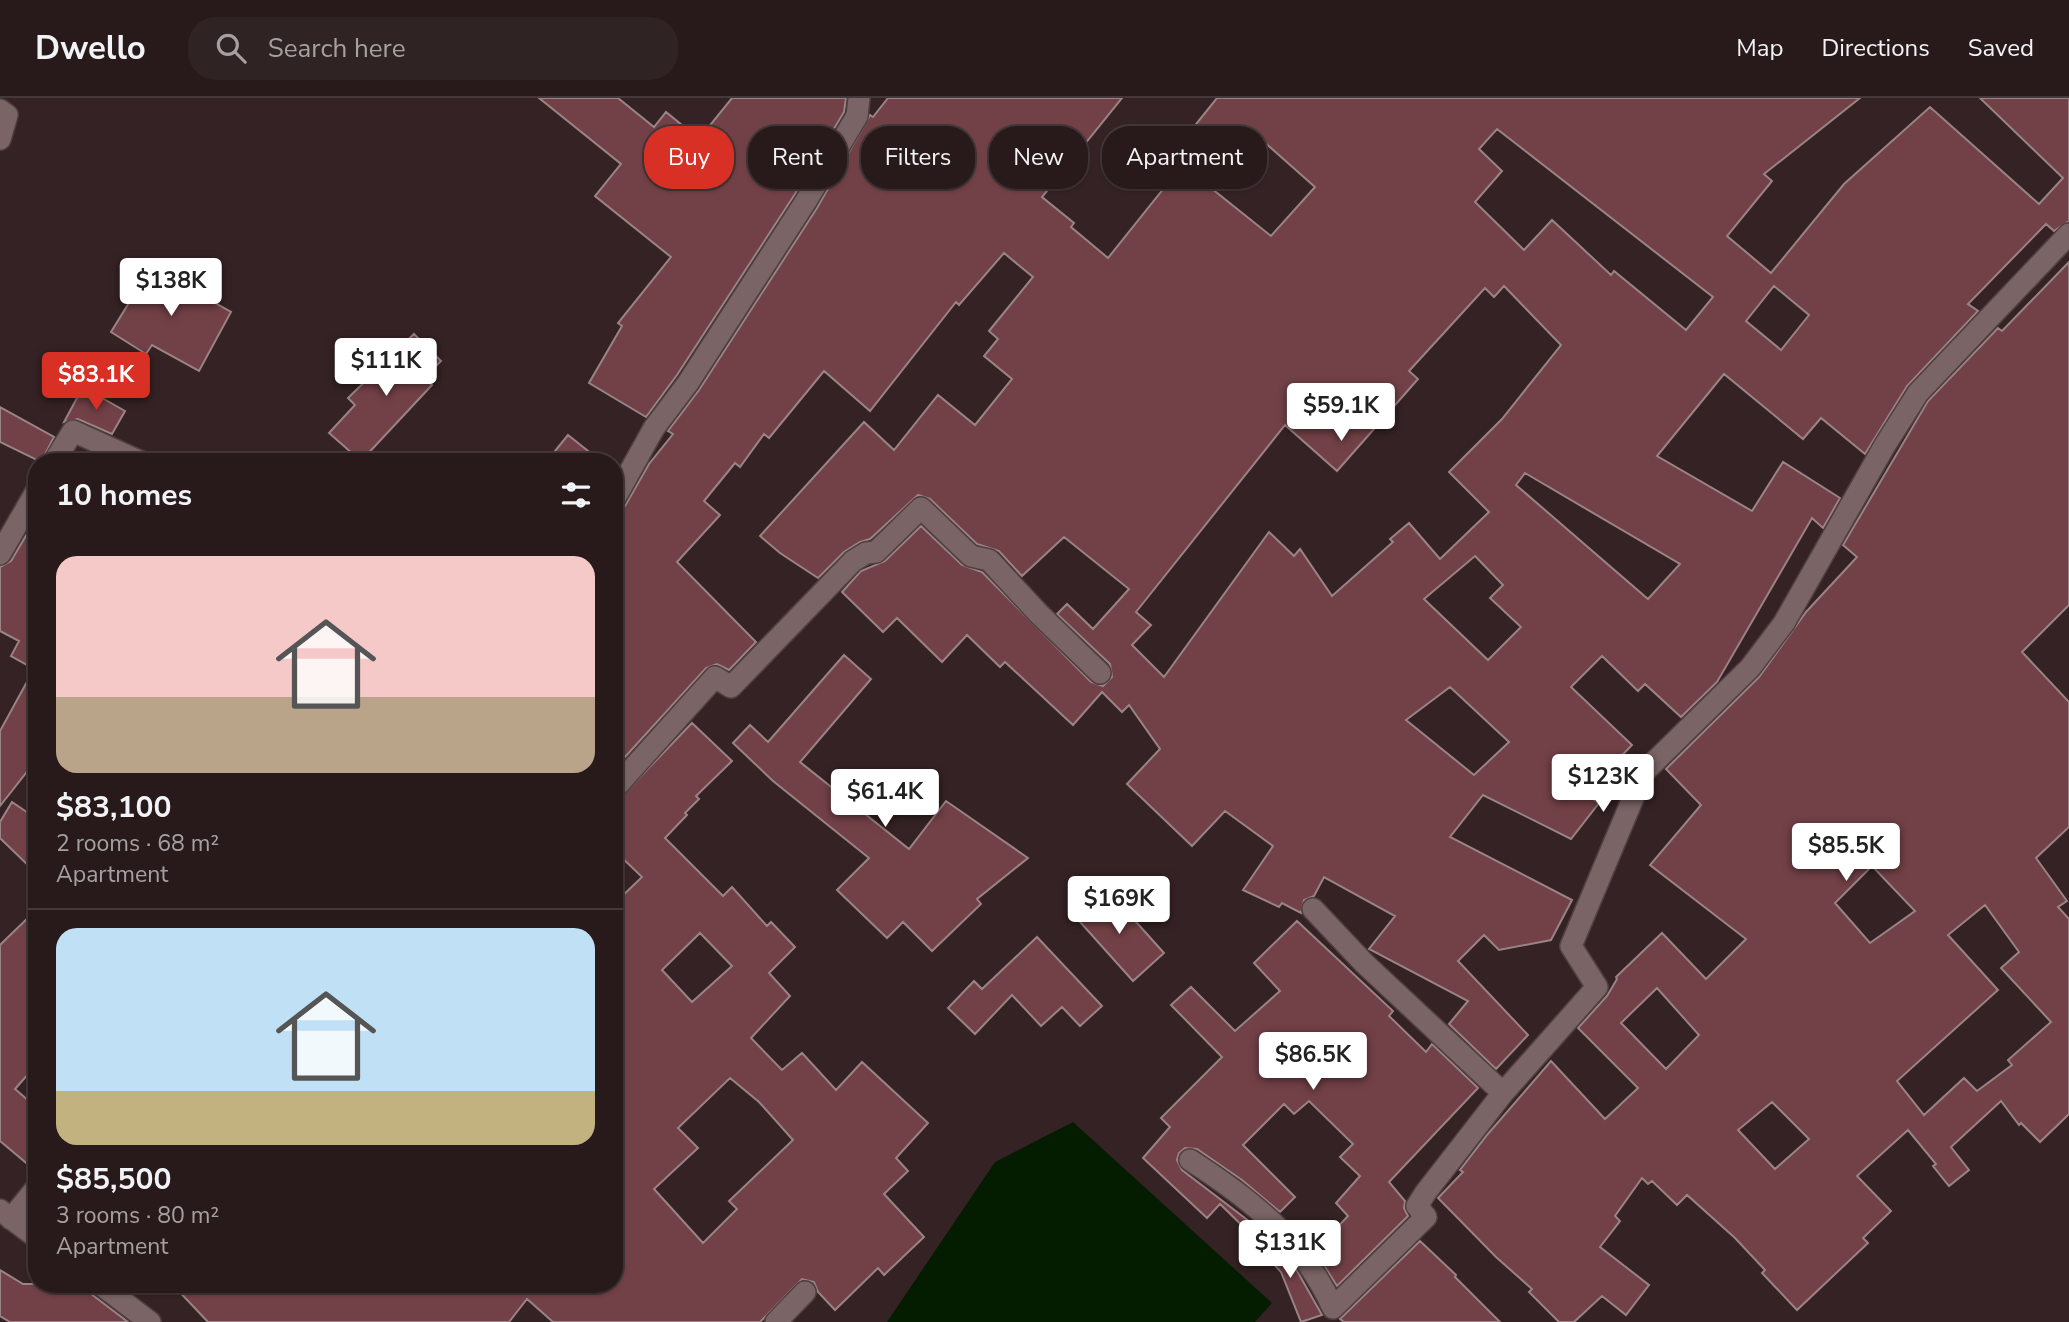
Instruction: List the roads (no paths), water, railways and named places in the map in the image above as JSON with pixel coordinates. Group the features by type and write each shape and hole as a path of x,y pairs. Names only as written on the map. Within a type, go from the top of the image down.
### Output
{"street":[{"path":"623,484 654,428 688,383 806,201 857,116 859,98"},
{"path":"0,110 7,115 0,139"},
{"path":"1190,1160 1232,1187 1288,1235 1320,1279 1333,1308 1426,1217 1417,1206 1503,1093 1597,987 1571,946 1644,772 1750,668 1784,623 1885,445 1918,393 2069,234"},
{"path":"60,453 74,431 122,453"},
{"path":"0,555 28,506"},
{"path":"623,779 715,677 731,687 853,561 866,553 876,552 920,508 971,556 989,560 1039,614 1100,673"},
{"path":"1312,909 1364,963 1503,1093"},
{"path":"28,1195 6,1214 28,1231"},
{"path":"776,1322 806,1292"},
{"path":"115,1293 150,1322"}]}
